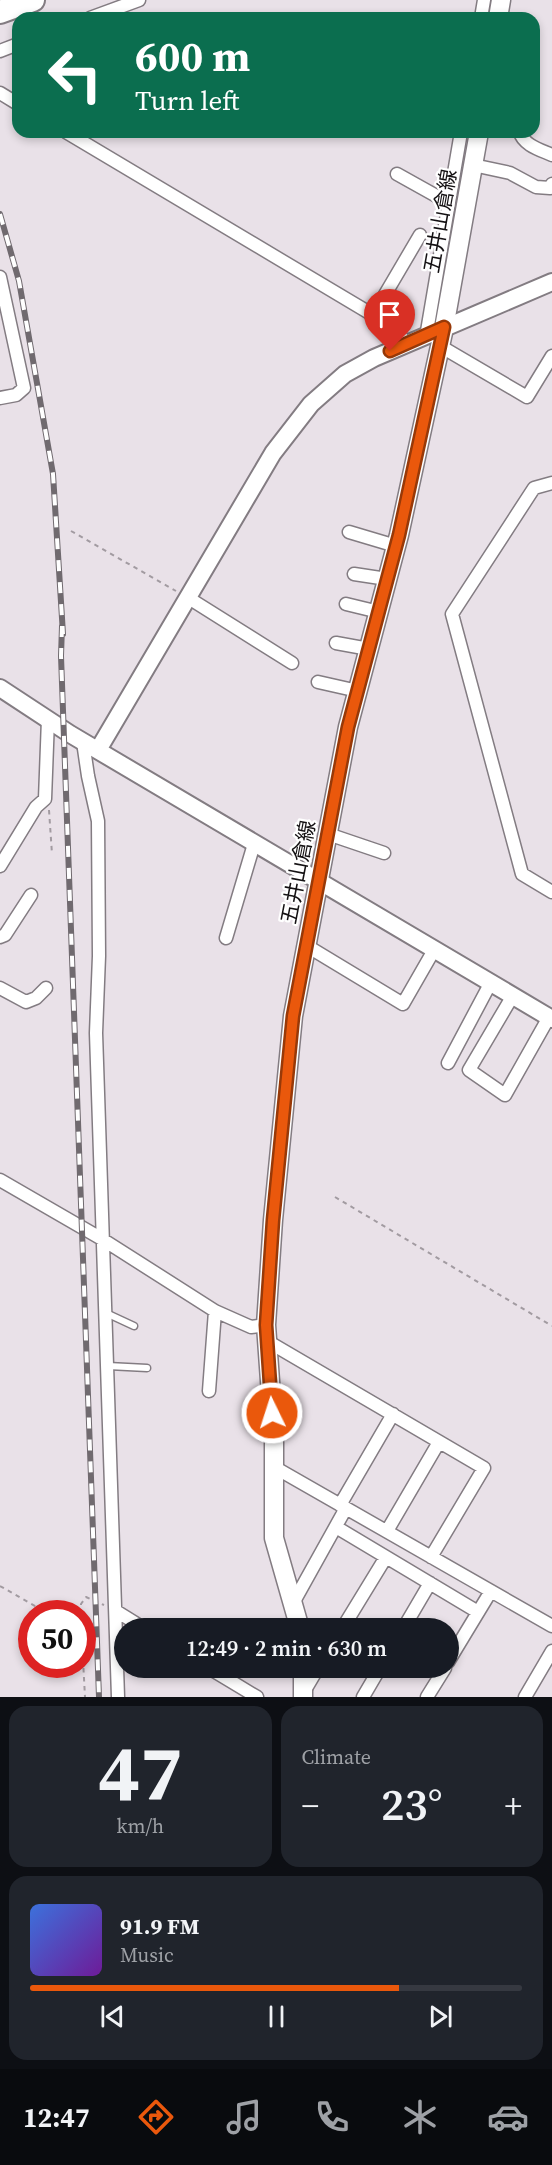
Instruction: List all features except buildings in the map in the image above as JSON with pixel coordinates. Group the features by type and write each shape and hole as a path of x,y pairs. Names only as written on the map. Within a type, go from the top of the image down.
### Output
{"highway":[{"path":"0,12 33,0"}],"main road":[{"name":"五井山倉線","path":"296,1618 274,1538 274,1467 267,1333 273,1220 293,1016 348,727 396,546 433,341 444,327 478,138"},
{"path":"303,1678 303,1694"}],"street":[{"path":"106,12 139,0"},
{"path":"76,138 373,315 396,330 406,343"},
{"path":"433,341 459,138"},
{"path":"522,138 552,155"},
{"path":"473,165 510,173 536,187 550,188 552,184"},
{"path":"398,174 449,203"},
{"path":"373,315 420,235"},
{"path":"0,277 24,388 16,395 0,398"},
{"path":"444,327 552,282"},
{"path":"118,1697 96,1033 99,956 98,821 88,776 91,746 187,597 273,453 293,424 311,404 345,374 406,343 433,341 527,398 552,356"},
{"path":"552,483 534,488 452,614 522,874 552,892"},
{"path":"349,532 396,546"},
{"path":"354,574 387,579"},
{"path":"187,597 292,663"},
{"path":"346,604 379,612"},
{"path":"336,643 369,648"},
{"path":"318,682 358,691"},
{"path":"0,688 254,844 550,1018 505,1095 469,1070 512,997"},
{"path":"0,866 36,807 45,799 48,719"},
{"path":"328,834 384,853"},
{"path":"226,938 254,844"},
{"path":"0,937 5,935 31,895"},
{"path":"307,946 403,1004 434,950"},
{"path":"448,1063 490,984"},
{"path":"0,988 26,1002 36,998 46,988"},
{"path":"0,1180 102,1239 215,1311 267,1333 393,1414 484,1468 431,1557"},
{"path":"209,1391 215,1311"},
{"path":"292,1605 336,1527 343,1507 393,1414"},
{"path":"387,1531 439,1442"},
{"path":"274,1467 552,1626"},
{"path":"336,1527 478,1612"},
{"path":"349,1618 386,1557"},
{"path":"409,1618 430,1583"},
{"path":"459,1644 491,1591"},
{"path":"116,1611 127,1618"},
{"path":"525,1697 552,1651"},
{"path":"226,1678 257,1697"},
{"path":"303,1694 312,1678"},
{"path":"363,1697 374,1678"},
{"path":"428,1697 439,1678"}],"lane":[{"path":"105,1312 134,1326"},
{"path":"108,1366 147,1368"}],"path":[{"path":"71,531 187,597"},
{"path":"45,799 50,816 52,854"},
{"path":"335,1197 552,1326"},
{"path":"0,1586 24,1600"},
{"path":"96,1602 116,1611"},
{"path":"84,1678 85,1697"}],"railway":[{"path":"0,214 19,281 53,474 63,634"},
{"path":"62,626 61,656 99,1697"}],"route":[{"path":"272,1413 266,1325 273,1220 293,1016 348,727 399,535 444,327 426,337 390,351"}]}
